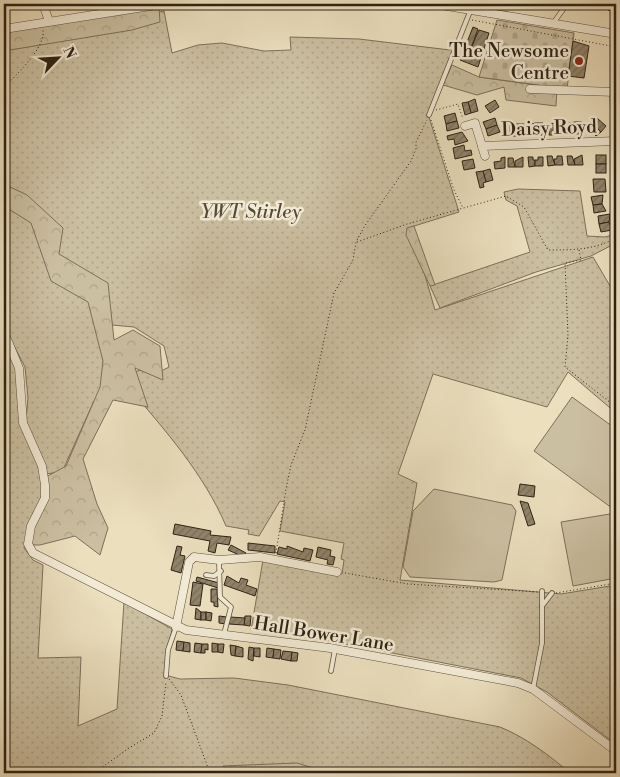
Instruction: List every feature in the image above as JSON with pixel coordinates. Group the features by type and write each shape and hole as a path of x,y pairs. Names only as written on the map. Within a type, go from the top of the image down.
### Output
{"street":[{"path":"43,4 45,21"},
{"path":"4,28 163,4"},
{"path":"435,4 472,6 616,34"},
{"path":"616,77 614,92 616,153"},
{"path":"530,89 614,92"},
{"name":"Daisy Royd","path":"465,126 475,123 485,156"},
{"name":"Daisy Royd","path":"482,146 616,141"},
{"name":"Hall Bower Lane","path":"4,332 19,368 23,422 42,466 45,485 45,498 31,526 28,544 32,552 176,627 186,630 336,649 518,683 533,689 616,751"},
{"path":"176,627 189,562 194,558 219,560 260,557 337,572"}],"lane":[{"path":"554,22 567,4 576,4"},
{"path":"430,113 472,6"},
{"path":"219,560 221,571 220,596 231,607 224,634"},
{"path":"206,574 214,576 221,571"},
{"path":"533,689 542,644 542,591"},
{"path":"542,606 552,594"},
{"path":"166,676 168,650 176,627"},
{"path":"331,671 336,649"}],"path":[{"path":"472,20 616,47"},
{"path":"4,88 39,48 44,36 45,21"},
{"path":"274,560 291,465 305,430 334,293 353,260 356,242 364,227 411,161 416,149 416,142 430,113 458,104 465,126"},
{"path":"430,113 454,190 463,208"},
{"path":"356,242 506,196 524,207 548,250 579,250 599,246 616,238"},
{"path":"579,250 580,260 564,263 568,335 565,367 616,407"},
{"path":"337,572 408,584 542,591"},
{"path":"552,594 616,583"},
{"path":"94,773 154,733 162,716 166,676"},
{"path":"166,676 181,695 210,773"}],"green space":[{"path":"159,7 160,22 132,30 4,51 4,30"},
{"name":"YWT Stirley","path":"164,11 172,53 198,45 222,43 264,51 291,50 290,37 359,39 450,50 451,45 456,47 428,114 459,212 411,227 435,310 593,257 616,296 616,413 568,372 547,407 433,374 398,474 417,483 400,580 561,594 616,585 616,723 610,740 547,692 521,678 315,638 251,630 263,560 342,574 344,560 341,559 344,543 280,531 285,502 280,501 259,536 248,534 249,530 226,526 207,488 183,453 129,388 110,386 94,401 62,472 45,474 26,420 28,398 25,367 4,327 4,41 90,28","holes":["112,325 134,327 164,346 169,367 161,371 141,370 109,378 102,351 104,338"]},
{"path":"497,20 574,33 567,89 479,77"},
{"path":"452,65 479,77 557,88 556,106 506,100 504,87 477,95 443,85"},
{"path":"4,184 27,195 63,228 59,254 108,283 114,340 133,330 160,346 163,380 135,368 148,407 113,400 83,459 97,504 108,528 100,555 75,536 40,545 30,545 34,528 48,499 46,477 66,466 100,387 103,361 88,302 51,281 31,223 4,206"},
{"path":"518,189 580,191 587,236 605,237 616,234 616,243 591,256 536,272 440,308 430,286 530,252 517,206 506,200 504,192"},
{"path":"414,226 435,285 430,286 406,235 407,228"},
{"path":"4,337 15,363 20,398 42,479 42,495 27,530 24,548 33,560 43,565 38,658 81,657 78,726 117,709 124,602 172,629 165,675 180,679 234,678 288,685 500,727 536,747 570,773 4,773"},
{"path":"572,397 616,429 616,511 534,451"},
{"path":"434,489 512,505 516,511 502,580 494,582 410,577 403,567 413,511"},
{"path":"616,513 616,578 573,586 561,522"},
{"path":"297,763 330,773 222,773 223,766"}],"building":[{"path":"609,4 616,5 616,12 608,10"},
{"path":"473,27 478,29 471,48 479,30 489,33 478,67 460,60"},
{"name":"The Newsome Centre","path":"573,41 589,46 584,78 568,76"},
{"path":"475,99 478,111 471,113 468,102"},
{"path":"495,100 499,107 490,113 485,106"},
{"path":"468,102 471,113 465,115 462,103"},
{"path":"455,113 457,121 446,124 444,116"},
{"path":"495,118 497,125 486,129 483,122"},
{"path":"597,118 606,126 601,132 592,123"},
{"path":"457,121 459,128 447,131 446,124"},
{"path":"575,122 582,122 583,134 575,134"},
{"path":"575,122 575,134 569,134 569,123"},
{"path":"536,123 536,135 530,135 530,124"},
{"path":"536,123 543,123 544,135 536,135"},
{"path":"555,123 563,123 563,135 556,135"},
{"path":"555,123 556,135 549,135 549,124"},
{"path":"592,123 601,132 596,136 588,128"},
{"path":"510,124 516,124 517,136 510,136"},
{"path":"516,124 524,124 524,135 517,136"},
{"path":"497,125 500,132 488,136 486,129"},
{"path":"462,132 468,141 455,145 454,139 448,140 447,136"},
{"path":"464,145 465,151 471,150 472,155 455,159 453,148"},
{"path":"582,155 583,165 575,165 574,159"},
{"path":"596,155 606,155 606,164 596,164"},
{"path":"547,156 552,156 555,165 548,166"},
{"path":"557,156 562,156 563,165 555,165 554,159 557,159"},
{"path":"567,156 572,156 575,165 568,165"},
{"path":"505,157 505,168 495,169 494,162 501,161 501,158"},
{"path":"523,157 523,167 515,167 515,161"},
{"path":"528,157 533,157 535,166 529,167"},
{"path":"538,157 543,157 543,166 535,166 535,160 538,160"},
{"path":"508,158 513,158 515,167 508,167"},
{"path":"473,159 475,168 464,170 462,161"},
{"path":"596,164 606,164 606,173 596,173"},
{"path":"490,169 493,180 486,182 483,171"},
{"path":"483,171 486,182 483,183 484,187 480,188 476,172"},
{"path":"593,179 605,179 606,192 594,192"},
{"path":"603,195 602,204 593,205 591,197"},
{"path":"602,204 606,211 594,213 593,205"},
{"path":"610,214 609,222 599,224 598,216"},
{"path":"609,222 612,230 601,232 599,224"},
{"path":"520,484 535,486 534,497 518,495"},
{"path":"520,501 528,503 535,524 528,526"},
{"path":"175,524 211,531 210,535 231,537 229,545 217,543 215,553 208,551 210,541 173,534"},
{"path":"248,543 275,546 275,553 248,550"},
{"path":"231,545 246,553 244,557 228,550"},
{"path":"177,546 182,547 180,555 185,556 181,573 171,570"},
{"path":"287,546 303,552 304,548 313,550 310,561 277,554 279,547 287,549"},
{"path":"318,547 331,550 330,556 335,557 333,565 327,564 328,560 316,557"},
{"path":"227,576 239,583 241,578 248,580 246,585 257,589 255,596 224,585"},
{"path":"197,577 219,583 218,588 196,581"},
{"path":"193,582 203,584 200,606 190,605"},
{"path":"211,589 217,589 218,607 214,606 214,602 211,602"},
{"path":"196,608 201,612 201,620 195,619"},
{"path":"201,612 206,612 206,620 201,620"},
{"path":"206,612 212,613 211,621 206,620"},
{"path":"219,616 227,617 226,624 219,623"},
{"path":"245,616 251,616 250,626 244,625"},
{"path":"230,617 245,618 244,625 229,624"},
{"path":"177,641 184,642 183,651 176,650"},
{"path":"184,642 190,643 190,652 183,651"},
{"path":"195,643 202,644 201,653 194,652"},
{"path":"212,643 218,644 218,652 212,652"},
{"path":"202,644 208,644 208,650 205,649 205,653 201,653"},
{"path":"218,644 224,644 223,653 218,652"},
{"path":"230,645 236,646 235,656 231,655"},
{"path":"236,646 243,648 243,657 235,656"},
{"path":"249,647 254,648 253,661 248,659"},
{"path":"254,648 260,648 260,657 254,656"},
{"path":"267,648 274,649 273,658 266,657"},
{"path":"274,649 281,650 280,659 273,658"},
{"path":"283,651 292,652 291,661 281,659"},
{"path":"292,652 298,653 297,661 291,661"}],"place":[{"name":"The Newsome Centre","path":"579,61"}]}
